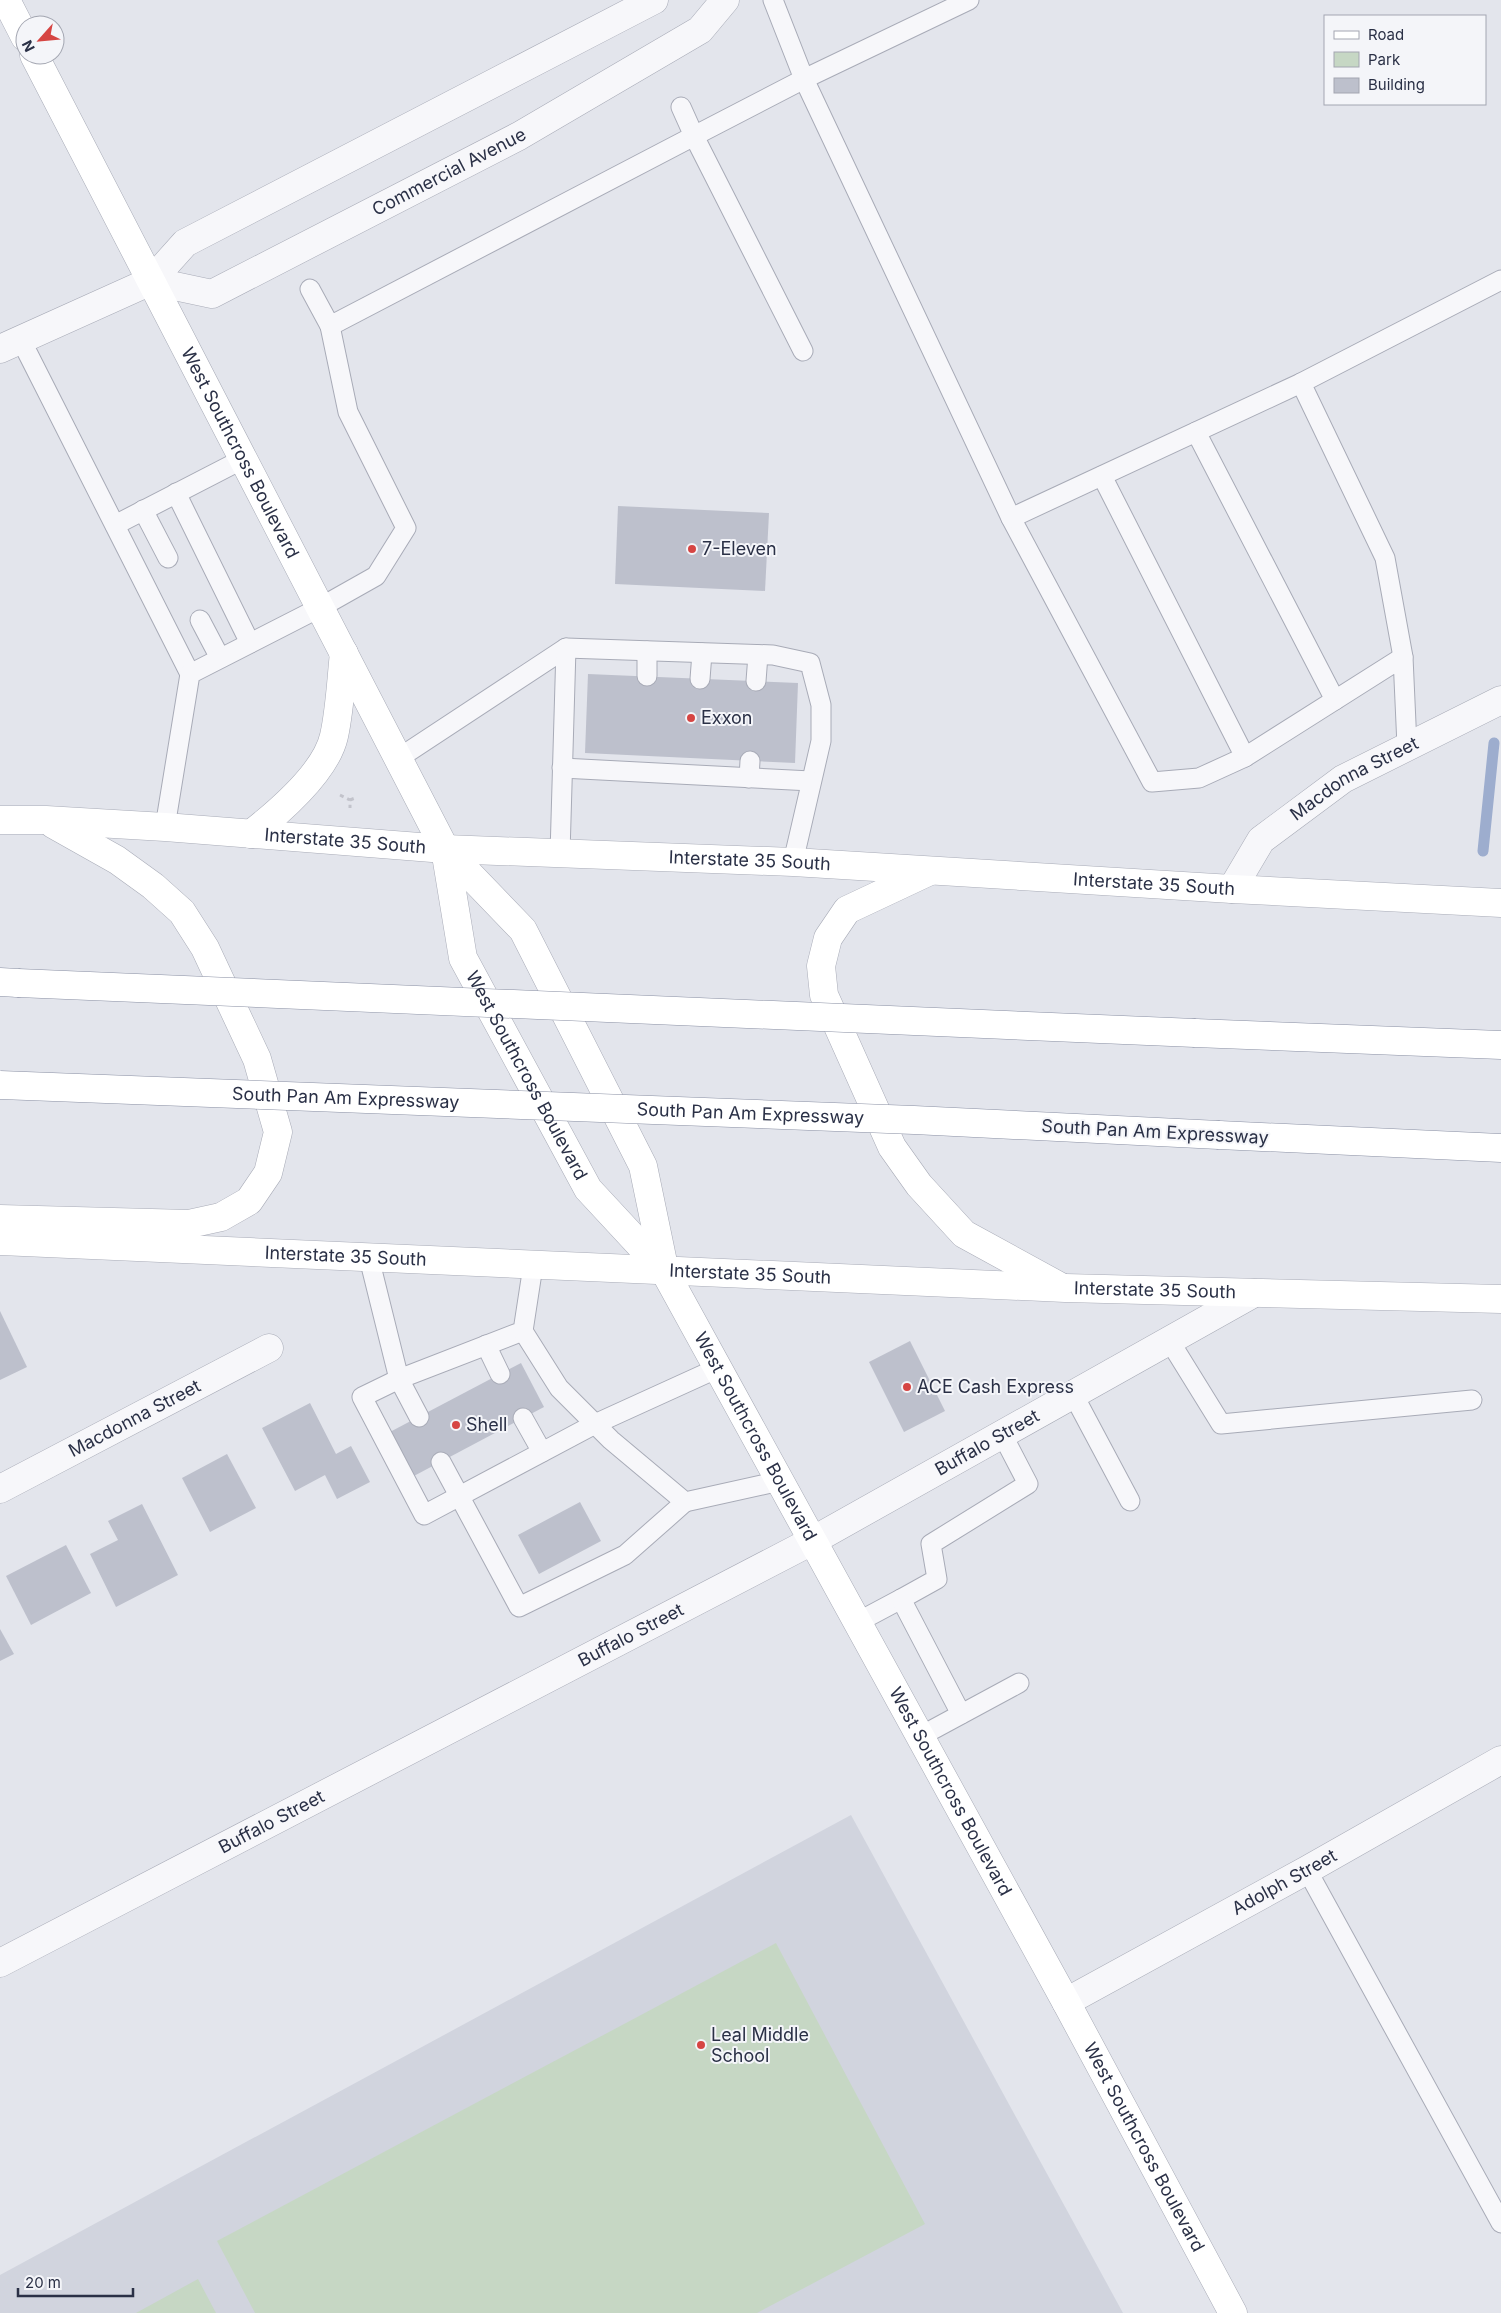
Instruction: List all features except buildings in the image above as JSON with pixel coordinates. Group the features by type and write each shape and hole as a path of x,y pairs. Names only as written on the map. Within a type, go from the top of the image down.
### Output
{"main road":[{"path":"6,0 15,18"},
{"name":"West Southcross Boulevard","path":"39,65 445,849 522,930 643,1166 665,1272"},
{"path":"251,834 284,808 317,770 334,738 344,653"},
{"name":"Interstate 35 South","path":"0,820 46,820 165,827 445,849 934,869 1232,889 1501,902"},
{"path":"0,1219 189,1224 221,1217 249,1201 268,1173 278,1132 257,1060 205,948 182,912 153,886 117,860 46,820"},
{"name":"West Southcross Boulevard","path":"445,849 463,958 588,1189 665,1272 856,1623 1066,2002 1233,2313"},
{"path":"934,869 847,910 828,938 821,966 824,995 892,1147 919,1185 964,1234 1065,1288"},
{"path":"9,982 1501,1045"},
{"name":"South Pan Am Expressway","path":"0,1085 914,1120 1501,1148"},
{"name":"Interstate 35 South","path":"0,1241 665,1272 1065,1288 1501,1299"}],"street":[{"path":"10,344 151,281 185,243 453,102 654,0"},
{"name":"Commercial Avenue","path":"151,281 212,294 518,136 700,30 725,0"},
{"name":"Macdonna Street","path":"1232,889 1261,840 1343,779 1501,700"},
{"name":"Buffalo Street","path":"0,1963 812,1541 1254,1293"},
{"name":"Macdonna Street","path":"0,1490 269,1348"},
{"name":"Adolph Street","path":"1066,2002 1307,1870 1501,1760"}],"lane":[{"path":"773,0 804,79 1011,518 1152,782 1199,778 1244,758 1403,657"},
{"path":"330,326 804,79 969,0"},
{"path":"681,107 803,350"},
{"path":"1011,518 1301,383 1501,280"},
{"path":"190,674 321,607 376,576 406,528 348,412 330,326 310,289"},
{"path":"10,344 115,525 190,674 165,827"},
{"path":"1301,383 1385,558 1403,657 1407,746"},
{"path":"1196,432 1335,700"},
{"path":"115,525 243,458"},
{"path":"1102,476 1244,758"},
{"path":"176,493 250,643"},
{"path":"144,510 168,558"},
{"path":"200,620 220,658"},
{"path":"560,854 566,648"},
{"path":"399,758 566,648 774,655 810,663 821,705 821,741 810,781 793,862"},
{"path":"646,676 647,651"},
{"path":"700,679 702,652"},
{"path":"756,682 758,655"},
{"path":"562,768 640,764 749,770 810,781"},
{"path":"369,1258 399,1379 419,1417"},
{"path":"533,1266 523,1331 559,1388 595,1424 685,1502"},
{"path":"523,1331 399,1379 362,1397 424,1515 595,1424 718,1368"},
{"path":"1168,1340 1221,1424 1472,1400"},
{"path":"486,1345 500,1374"},
{"path":"1073,1394 1130,1500"},
{"path":"523,1418 542,1452"},
{"path":"856,1623 937,1579 931,1544 1028,1484 1002,1434"},
{"path":"441,1462 519,1607 624,1555 685,1502 780,1481"},
{"path":"902,1599 961,1714"},
{"path":"919,1737 1019,1682"},
{"path":"1307,1870 1501,2223"}],"path":[{"path":"338,794 350,800 355,798"},
{"path":"350,800 351,811"}],"shaded area":[{"name":"Leal Middle School","path":"851,1815 1123,2313 0,2313 0,2275"}],"green space":[{"path":"776,1943 925,2224 757,2313 255,2313 217,2241"},
{"path":"198,2279 216,2313 136,2313"}],"waterway":[{"path":"1483,851 1494,743"}],"place":[{"name":"7-Eleven","path":"692,549"},
{"name":"Exxon","path":"691,718"},
{"name":"ACE Cash Express","path":"907,1387"},
{"name":"Shell","path":"456,1425"},
{"name":"Leal Middle School","path":"701,2045"}]}
